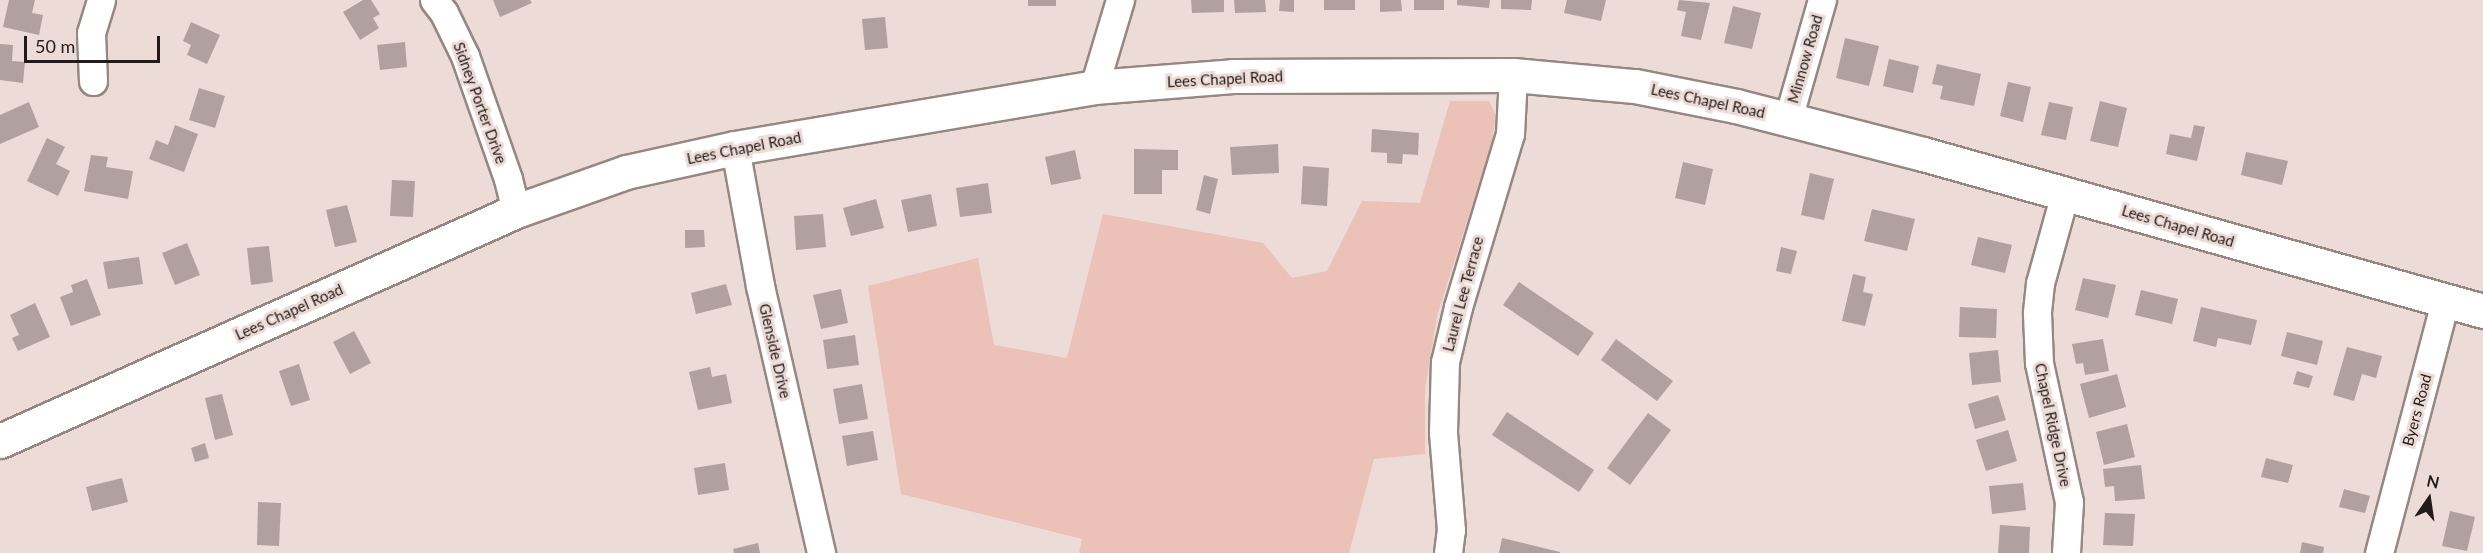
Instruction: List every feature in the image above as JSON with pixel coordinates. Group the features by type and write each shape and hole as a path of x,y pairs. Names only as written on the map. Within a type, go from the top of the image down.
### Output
{"main road":[{"name":"Lees Chapel Road","path":"0,441 516,211 626,172 735,148 1094,87 1233,76 1513,75 1635,86 1788,119 2065,193 2483,311"}],"street":[{"path":"93,81 91,33 101,0"},
{"name":"Sidney Porter Drive","path":"434,0 444,13 465,56 508,179 516,211"},
{"path":"1094,87 1120,0"},
{"name":"Minnow Road","path":"1788,119 1822,0"},
{"name":"Laurel Lee Terrace","path":"1448,553 1450,530 1443,432 1445,362 1458,307 1510,134 1513,75"},
{"name":"Glenside Drive","path":"735,148 760,286 821,553"},
{"name":"Chapel Ridge Drive","path":"2065,193 2040,284 2037,313 2039,363 2069,502 2066,553"},
{"name":"Byers Road","path":"2379,553 2445,302"}],"shaded area":[{"path":"1450,101 1489,101 1496,115 1491,146 1437,316 1425,389 1425,454 1374,459 1349,553 1079,553 1082,539 901,494 868,286 978,258 994,345 1067,358 1103,214 1263,243 1292,278 1327,271 1362,201 1420,203"}],"building":[{"path":"9,0 35,0 32,13 43,15 39,35 3,27"},
{"path":"363,0 371,0 380,14 373,18 379,28 360,40 343,12"},
{"path":"493,0 530,0 532,3 500,17"},
{"path":"1028,0 1056,0 1056,6 1028,6"},
{"path":"1191,0 1224,0 1224,12 1192,13"},
{"path":"1234,0 1265,0 1266,12 1235,13"},
{"path":"1280,0 1294,0 1294,12 1279,11"},
{"path":"1324,0 1355,0 1355,10 1324,10"},
{"path":"1380,0 1401,0 1402,11 1380,12"},
{"path":"1414,0 1444,0 1444,10 1414,10"},
{"path":"1457,0 1490,0 1489,8 1457,5"},
{"path":"1501,0 1532,0 1531,10 1501,9"},
{"path":"1567,0 1606,0 1601,21 1564,13"},
{"path":"1679,0 1710,3 1701,40 1681,36 1686,12 1677,10"},
{"path":"1733,6 1761,13 1752,49 1724,43"},
{"path":"885,17 888,48 865,50 862,19"},
{"path":"191,22 220,35 207,64 187,55 191,45 183,41"},
{"path":"1845,38 1879,46 1869,86 1836,78"},
{"path":"405,42 407,67 380,70 377,45"},
{"path":"0,44 13,45 12,61 25,62 23,83 0,80"},
{"path":"1889,59 1919,66 1913,93 1883,86"},
{"path":"1937,64 1981,74 1974,106 1940,99 1943,86 1932,84"},
{"path":"2008,82 2031,87 2023,122 2000,116"},
{"path":"199,88 225,96 215,128 189,120"},
{"path":"2100,101 2127,108 2118,147 2090,141"},
{"path":"29,102 39,127 0,144 0,115"},
{"path":"2049,102 2073,107 2066,140 2041,135"},
{"path":"175,125 198,134 184,172 149,159 156,140 168,145"},
{"path":"2194,125 2205,127 2197,161 2166,154 2170,134 2191,138"},
{"path":"1372,129 1419,133 1418,155 1403,154 1402,164 1387,163 1387,153 1371,152"},
{"path":"47,138 65,147 56,164 70,171 58,196 27,181"},
{"path":"1278,144 1279,173 1232,175 1230,147"},
{"path":"1134,149 1178,150 1178,170 1162,170 1162,194 1134,194"},
{"path":"1075,150 1081,179 1051,185 1045,157"},
{"path":"2246,152 2288,161 2282,185 2241,175"},
{"path":"91,155 108,157 106,167 133,171 128,199 84,191"},
{"path":"1683,162 1713,169 1705,205 1675,198"},
{"path":"1303,166 1329,168 1327,206 1301,204"},
{"path":"1810,173 1834,179 1824,220 1801,215"},
{"path":"1204,175 1218,179 1210,214 1196,210"},
{"path":"392,180 415,181 413,217 390,216"},
{"path":"988,183 992,213 960,217 956,188"},
{"path":"931,194 937,226 908,232 901,200"},
{"path":"876,199 884,228 851,236 843,208"},
{"path":"347,205 357,242 335,247 326,210"},
{"path":"1872,209 1915,219 1907,251 1864,241"},
{"path":"823,214 826,247 796,250 794,216"},
{"path":"685,230 704,230 705,247 685,248"},
{"path":"1978,237 2012,245 2005,273 1971,265"},
{"path":"187,243 200,275 175,285 162,253"},
{"path":"269,246 273,282 251,285 247,248"},
{"path":"1781,247 1797,251 1791,274 1776,271"},
{"path":"139,257 143,284 108,289 103,262"},
{"path":"1853,274 1866,277 1863,292 1873,294 1865,326 1842,321"},
{"path":"2083,278 2116,285 2108,318 2075,310"},
{"path":"87,279 101,315 71,326 60,297 73,292 71,285"},
{"path":"1519,282 1594,333 1578,356 1503,305"},
{"path":"726,284 732,305 696,314 691,293"},
{"path":"841,289 848,323 821,329 813,295"},
{"path":"2141,290 2178,299 2172,324 2135,315"},
{"path":"35,303 50,337 18,351 12,338 19,335 10,315"},
{"path":"1960,307 1997,309 1996,338 1959,337"},
{"path":"2201,307 2257,320 2251,345 2218,338 2216,347 2193,341"},
{"path":"354,331 371,363 350,374 333,342"},
{"path":"2287,332 2323,341 2317,365 2281,356"},
{"path":"855,335 859,365 827,369 823,340"},
{"path":"1616,339 1673,381 1657,401 1601,360"},
{"path":"2103,339 2109,371 2085,375 2083,363 2076,364 2072,344"},
{"path":"2347,347 2382,356 2376,378 2362,374 2354,401 2333,395"},
{"path":"1998,350 2001,382 1972,385 1969,353"},
{"path":"299,364 310,400 291,406 279,371"},
{"path":"710,367 712,377 726,374 732,403 698,410 689,372"},
{"path":"2297,371 2313,376 2309,388 2293,384"},
{"path":"2117,374 2126,407 2089,418 2080,384"},
{"path":"862,384 868,419 839,424 833,389"},
{"path":"222,394 233,435 215,440 205,398"},
{"path":"1998,395 2006,420 1975,429 1968,404"},
{"path":"1507,412 1594,470 1579,492 1492,435"},
{"path":"1648,413 1671,430 1630,485 1607,468"},
{"path":"2127,424 2135,457 2104,465 2096,432"},
{"path":"2008,430 2017,461 1986,471 1976,440"},
{"path":"873,431 878,460 847,466 842,436"},
{"path":"205,443 209,458 195,462 191,448"},
{"path":"2266,458 2293,465 2288,483 2261,477"},
{"path":"725,463 729,490 698,495 694,468"},
{"path":"2141,465 2145,499 2115,501 2114,486 2105,487 2103,469"},
{"path":"122,478 128,502 92,511 86,487"},
{"path":"2023,483 2026,510 1992,514 1989,486"},
{"path":"2344,489 2370,496 2365,513 2339,507"},
{"path":"258,502 281,503 279,546 257,545"},
{"path":"2450,511 2475,517 2467,551 2442,546"},
{"path":"2105,513 2135,514 2133,546 2103,545"},
{"path":"2000,525 2030,527 2029,553 1998,553"},
{"path":"1502,538 1560,552 1560,553 1499,553"},
{"path":"2302,542 2324,547 2323,553 2300,553"},
{"path":"758,543 760,553 734,553 733,549"}]}
